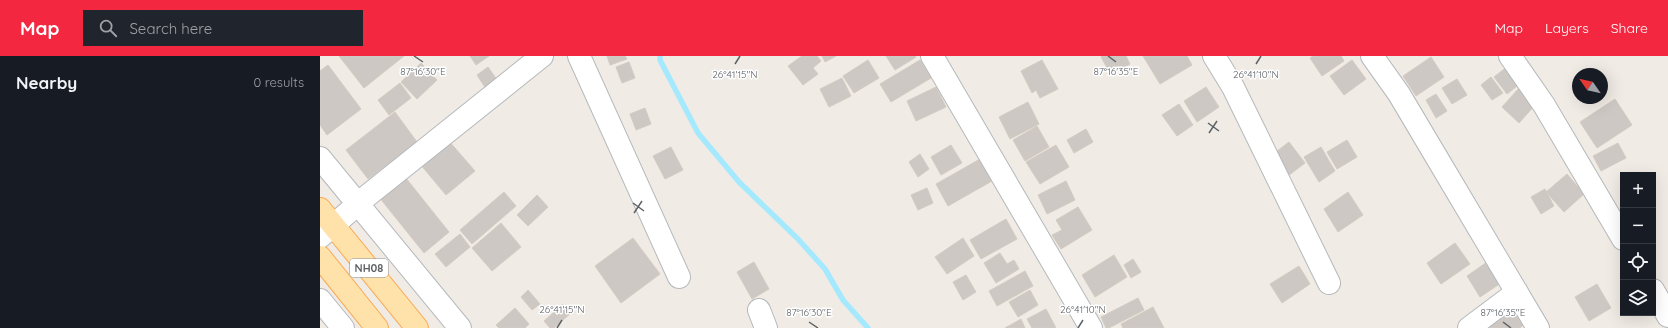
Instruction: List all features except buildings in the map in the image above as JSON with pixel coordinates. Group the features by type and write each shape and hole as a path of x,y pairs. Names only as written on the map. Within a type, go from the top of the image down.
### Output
{"main road":[{"name":"NH08","path":"325,224 418,328"},
{"name":"NH08","path":"320,257 377,328"}],"street":[{"path":"325,224 363,200 542,56"},
{"path":"579,56 679,277"},
{"path":"932,56 1091,328"},
{"path":"1214,56 1233,87 1329,283"},
{"path":"1372,56 1399,94 1538,328"},
{"path":"1510,56 1544,105 1620,234"},
{"path":"320,158 363,200 432,272 477,328"},
{"path":"363,200 460,328"},
{"path":"1469,328 1517,292"},
{"path":"1656,295 1668,316"},
{"path":"320,300 343,328"},
{"path":"320,318 328,328"}],"waterway":[{"path":"660,56 660,60 698,133 739,182 798,239 825,269 843,300 868,328"}]}
